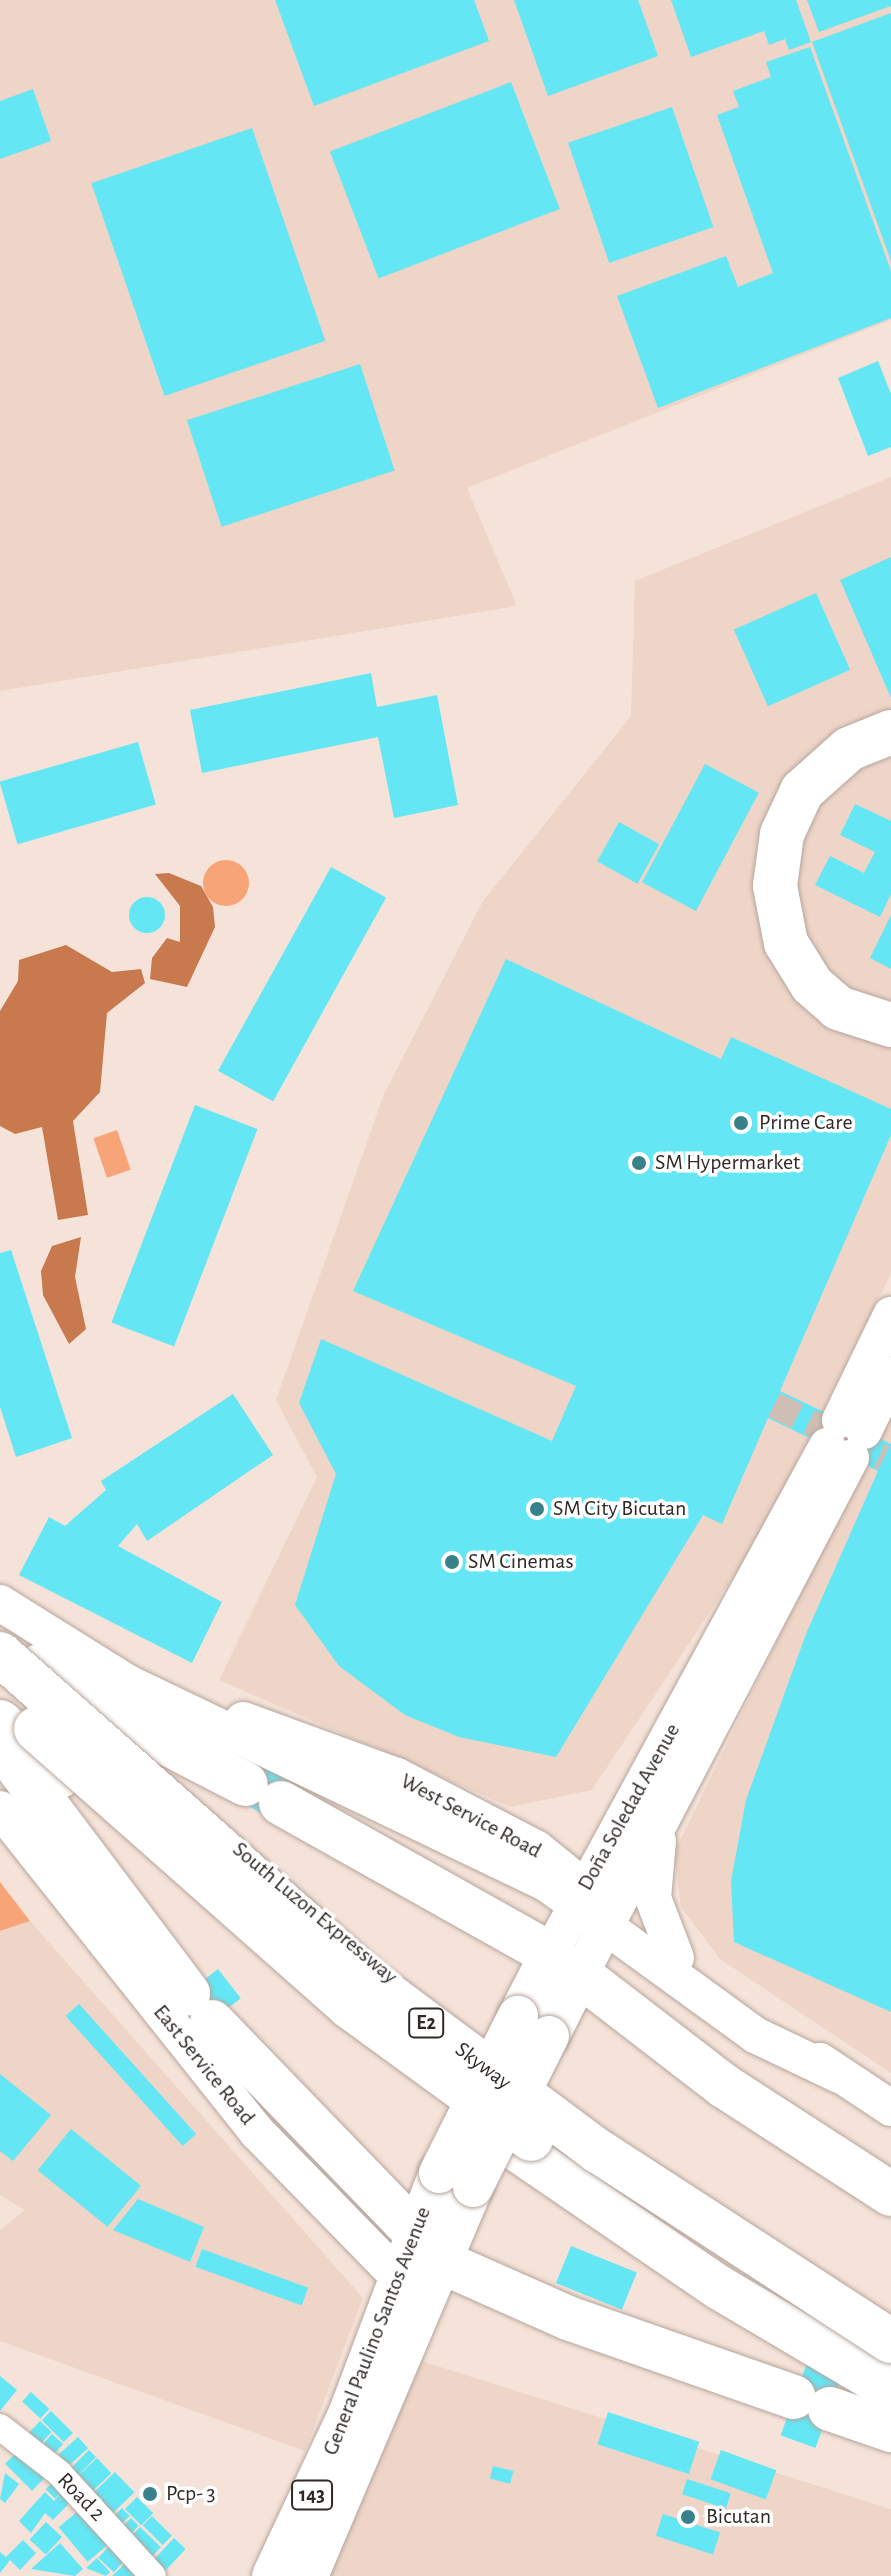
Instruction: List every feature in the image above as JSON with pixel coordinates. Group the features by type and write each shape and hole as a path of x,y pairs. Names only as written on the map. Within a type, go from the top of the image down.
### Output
{"highway":[{"path":"891,732 829,762 802,791 782,834 779,914 786,943 812,985 838,1008 891,1025"},
{"path":"5,1645 83,1700 264,1794 565,1965 724,2086 891,2194"},
{"name":"South Luzon Expressway","path":"5,1645 378,1969 603,2141 891,2327"},
{"name":"Skyway","path":"5,1645 371,1982 598,2151 891,2341"},
{"name":"Skyway","path":"0,1694 192,1873 350,2007 580,2176 891,2372"},
{"name":"E2","path":"0,1722 351,2028 573,2193 891,2389"},
{"path":"0,1744 200,2007 429,2247 568,2318 891,2430"}],"main road":[{"name":"Doña Soledad Avenue","path":"456,2180 565,1965 608,1919 664,1812 846,1439 891,1315"},
{"name":"Doña Soledad Avenue","path":"565,1965 579,1896 846,1439 891,1375"},
{"name":"West Service Road","path":"0,1603 186,1712 260,1723 397,1776 537,1849 579,1896 755,2035 839,2075"},
{"name":"East Service Road","path":"0,1809 265,2141 412,2292"},
{"path":"664,1812 653,1898 676,1958"},
{"name":"West Service Road","path":"608,1919 676,1958 839,2075 891,2108"},
{"name":"General Paulino Santos Avenue","path":"308,2576 456,2180"},
{"name":"General Paulino Santos Avenue","path":"272,2576 349,2412 412,2292"}],"street":[{"name":"Road 2","path":"0,2427 59,2473 153,2576"}],"shaded area":[{"path":"0,0 891,0 891,320 467,488 517,606 0,691"},
{"name":"SM City Bicutan","path":"891,477 891,1274 826,1403 878,1430 891,1406 891,2073 720,1959 681,1907 674,1853 861,1469 806,1443 757,1541 592,1790 510,1807 219,1680 317,1477 276,1400 384,1094 483,901 631,716 635,581"},
{"path":"226,860 242,867 249,883 242,899 226,906 210,899 203,883 210,867"},
{"path":"169,873 201,886 213,907 215,927 187,987 150,979 152,958 167,938 180,942 180,906 155,874"},
{"path":"66,945 112,972 141,969 145,983 107,1013 100,1092 73,1121 88,1215 58,1220 42,1127 15,1134 0,1126 0,1011 18,981 19,960"},
{"path":"117,1130 131,1170 107,1178 93,1138"},
{"path":"81,1237 75,1277 86,1329 69,1344 43,1295 41,1271 52,1246"},
{"path":"0,1882 30,1921 0,1931"},
{"path":"30,1921 363,2298 305,2451 0,2341 0,2230 25,2210 0,2195 0,1931"},
{"path":"412,2358 891,2509 891,2576 328,2576"}],"building":[{"path":"275,0 474,0 489,41 314,106"},
{"path":"514,0 638,0 658,56 548,96"},
{"path":"671,0 796,0 811,42 789,50 785,39 769,45 764,31 691,57"},
{"path":"807,0 891,0 891,6 819,32"},
{"path":"891,13 891,261 812,42"},
{"path":"810,47 891,271 891,318 658,408 617,296 726,256 738,287 773,273 717,115 739,107 733,91 771,77 766,62"},
{"path":"511,82 560,209 379,278 330,152"},
{"path":"33,89 51,141 0,159 0,101"},
{"path":"672,107 713,227 609,263 568,143"},
{"path":"252,128 325,341 165,396 91,183"},
{"path":"878,361 891,394 891,447 868,456 838,378"},
{"path":"360,364 395,471 222,527 187,420"},
{"path":"891,557 891,698 840,580"},
{"path":"816,593 850,670 768,706 734,630"},
{"path":"371,673 377,707 437,695 458,805 394,818 378,737 202,773 190,710"},
{"path":"138,742 156,804 17,844 0,782"},
{"path":"705,764 759,793 696,911 642,882"},
{"path":"855,804 891,821 891,894 880,917 815,885 830,856 864,873 875,852 840,835"},
{"path":"619,822 659,844 637,884 597,861"},
{"path":"331,867 386,898 273,1101 218,1071"},
{"path":"147,897 160,902 165,915 160,928 147,933 134,928 129,915 134,902"},
{"path":"891,915 891,969 870,958"},
{"name":"SM City Bicutan","path":"506,959 721,1059 731,1037 891,1109 891,1135 780,1391 891,1444 891,2012 734,1942 731,1881 746,1800 806,1634 878,1471 768,1418 722,1524 703,1515 556,1757 459,1737 405,1715 339,1666 295,1605 336,1474 299,1403 321,1339 552,1441 576,1386 353,1291"},
{"path":"195,1105 258,1129 174,1347 112,1323"},
{"path":"11,1250 72,1438 16,1457 0,1407 0,1253"},
{"path":"233,1394 273,1455 147,1541 137,1524 118,1546 222,1602 192,1663 19,1575 49,1517 65,1526 106,1490 101,1481"},
{"path":"258,1763 293,1783 272,1819 237,1799"},
{"path":"218,1969 241,1998 197,2032 175,2003"},
{"path":"79,2004 196,2134 183,2146 66,2016"},
{"path":"0,2074 51,2115 13,2161 0,2151"},
{"path":"71,2129 141,2186 108,2227 38,2170"},
{"path":"138,2199 204,2227 190,2262 113,2230"},
{"path":"571,2246 637,2273 622,2310 556,2283"},
{"path":"202,2249 308,2288 302,2306 196,2267"},
{"path":"807,2363 842,2376 815,2448 781,2435"},
{"path":"0,2376 17,2390 0,2411"},
{"path":"31,2392 49,2409 40,2419 22,2402"},
{"path":"51,2411 73,2433 64,2442 42,2420"},
{"path":"608,2412 699,2442 689,2474 597,2444"},
{"path":"40,2421 52,2432 36,2449 24,2438"},
{"path":"52,2434 63,2444 54,2454 43,2444"},
{"path":"78,2437 88,2448 69,2466 59,2454"},
{"path":"20,2449 47,2476 32,2491 5,2464"},
{"path":"89,2450 96,2457 78,2475 71,2468"},
{"path":"721,2450 776,2470 766,2499 710,2479"},
{"path":"97,2458 111,2473 93,2490 79,2475"},
{"path":"493,2466 513,2471 510,2484 490,2479"},
{"path":"115,2472 134,2492 112,2514 93,2494"},
{"path":"5,2473 19,2484 5,2503 0,2499"},
{"path":"57,2478 66,2487 55,2499 46,2489"},
{"path":"687,2479 731,2493 726,2508 682,2494"},
{"path":"66,2487 76,2496 53,2520 45,2513 31,2533 19,2521 45,2492 54,2501"},
{"path":"137,2497 153,2513 141,2525 125,2509"},
{"path":"84,2506 113,2540 88,2562 59,2527"},
{"path":"122,2508 130,2516 121,2525 113,2517"},
{"path":"663,2514 720,2533 713,2554 656,2536"},
{"path":"152,2516 172,2536 163,2545 143,2525"},
{"path":"131,2518 139,2526 130,2535 122,2527"},
{"path":"46,2522 62,2537 46,2555 30,2540"},
{"path":"140,2527 161,2547 152,2556 131,2536"},
{"path":"174,2538 186,2549 164,2572 152,2561"},
{"path":"23,2540 36,2553 20,2570 10,2560 0,2573 0,2552 6,2557"},
{"path":"114,2541 129,2555 114,2572 98,2558"},
{"path":"60,2543 83,2569 75,2576 31,2569"},
{"path":"97,2558 110,2572 106,2576 86,2568"},
{"path":"130,2559 142,2576 112,2576"}],"tunnel":[{"path":"774,1405 884,1458"}],"place":[{"name":"Prime Care","path":"741,1123"},
{"name":"SM Hypermarket","path":"639,1163"},
{"name":"SM City Bicutan","path":"537,1509"},
{"name":"SM Cinemas","path":"452,1562"},
{"name":"Pcp- 3","path":"150,2494"},
{"name":"Bicutan","path":"688,2517"}]}
